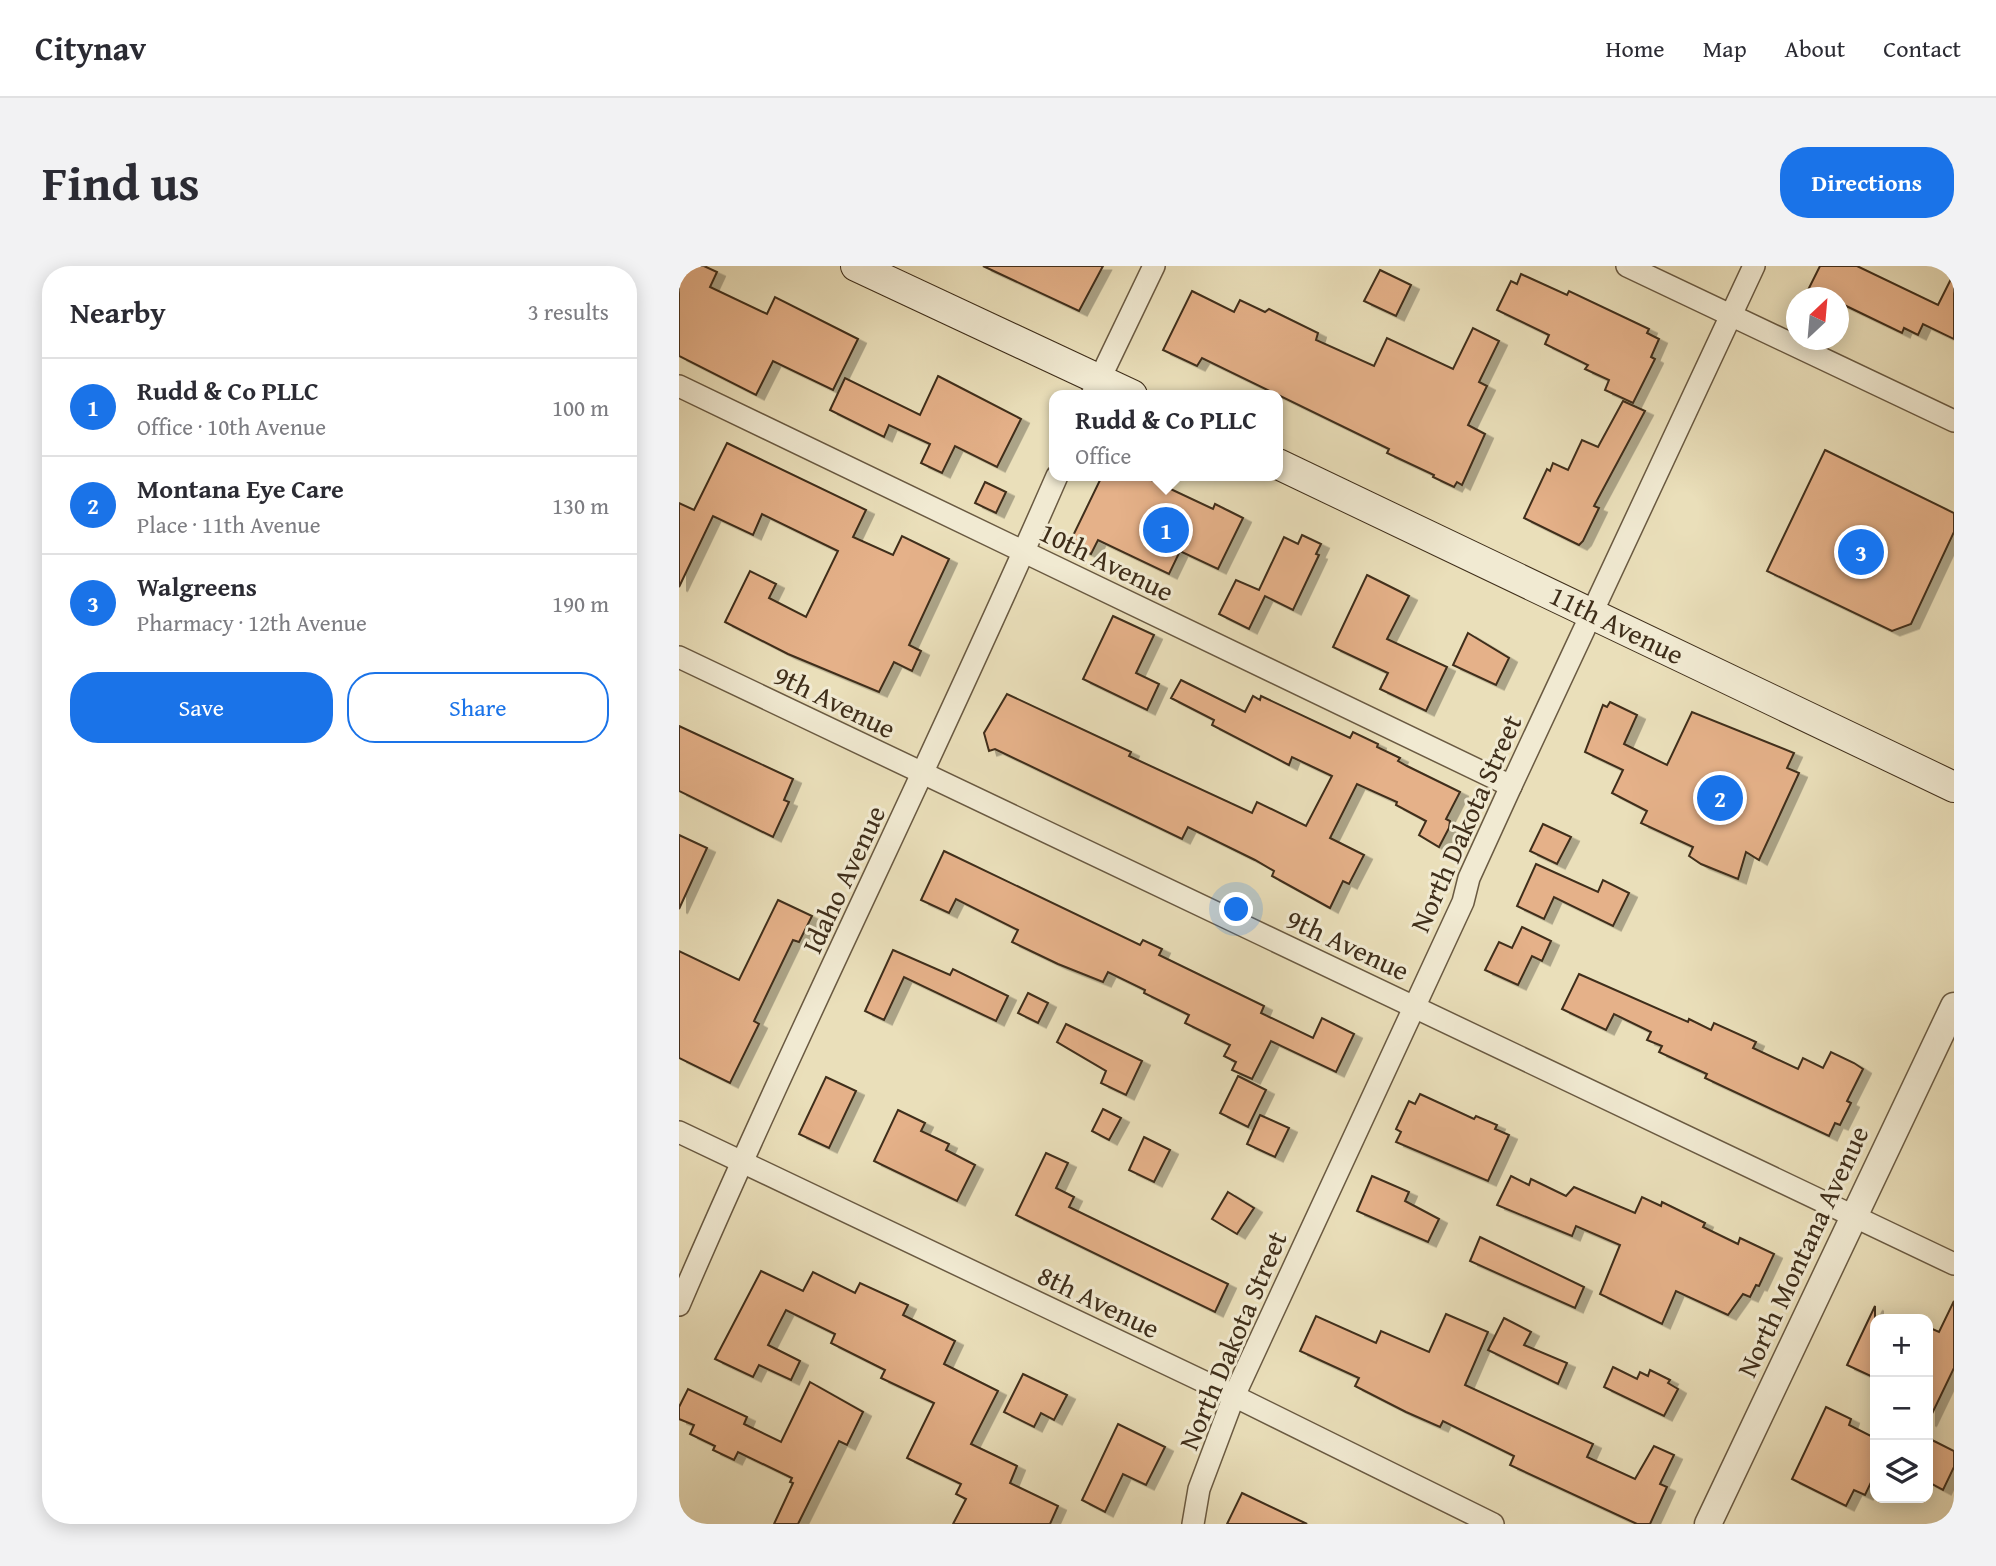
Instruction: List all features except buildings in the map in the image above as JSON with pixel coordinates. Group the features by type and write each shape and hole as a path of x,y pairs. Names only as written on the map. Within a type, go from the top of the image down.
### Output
{"main road":[{"path":"856,266 1095,387"},
{"name":"11th Avenue","path":"1283,466 1954,787"}],"street":[{"path":"1095,387 1154,266"},
{"path":"1627,266 1954,421"},
{"name":"North Dakota Street","path":"1193,1524 1199,1489 1234,1396 1412,1005 1463,902 1469,878 1511,786 1753,266"},
{"name":"10th Avenue","path":"679,386 1511,786"},
{"name":"Idaho Avenue","path":"679,1305 741,1161 923,774 1055,481"},
{"name":"9th Avenue","path":"679,657 1954,1264"},
{"name":"North Montana Avenue","path":"1708,1524 1954,1006"},
{"name":"8th Avenue","path":"679,1132 1234,1396 1493,1524"}],"place":[{"name":"Rudd & Co PLLC","path":"1166,530"},
{"name":"Walgreens","path":"1861,552"},
{"name":"Montana Eye Care","path":"1720,798"}]}
